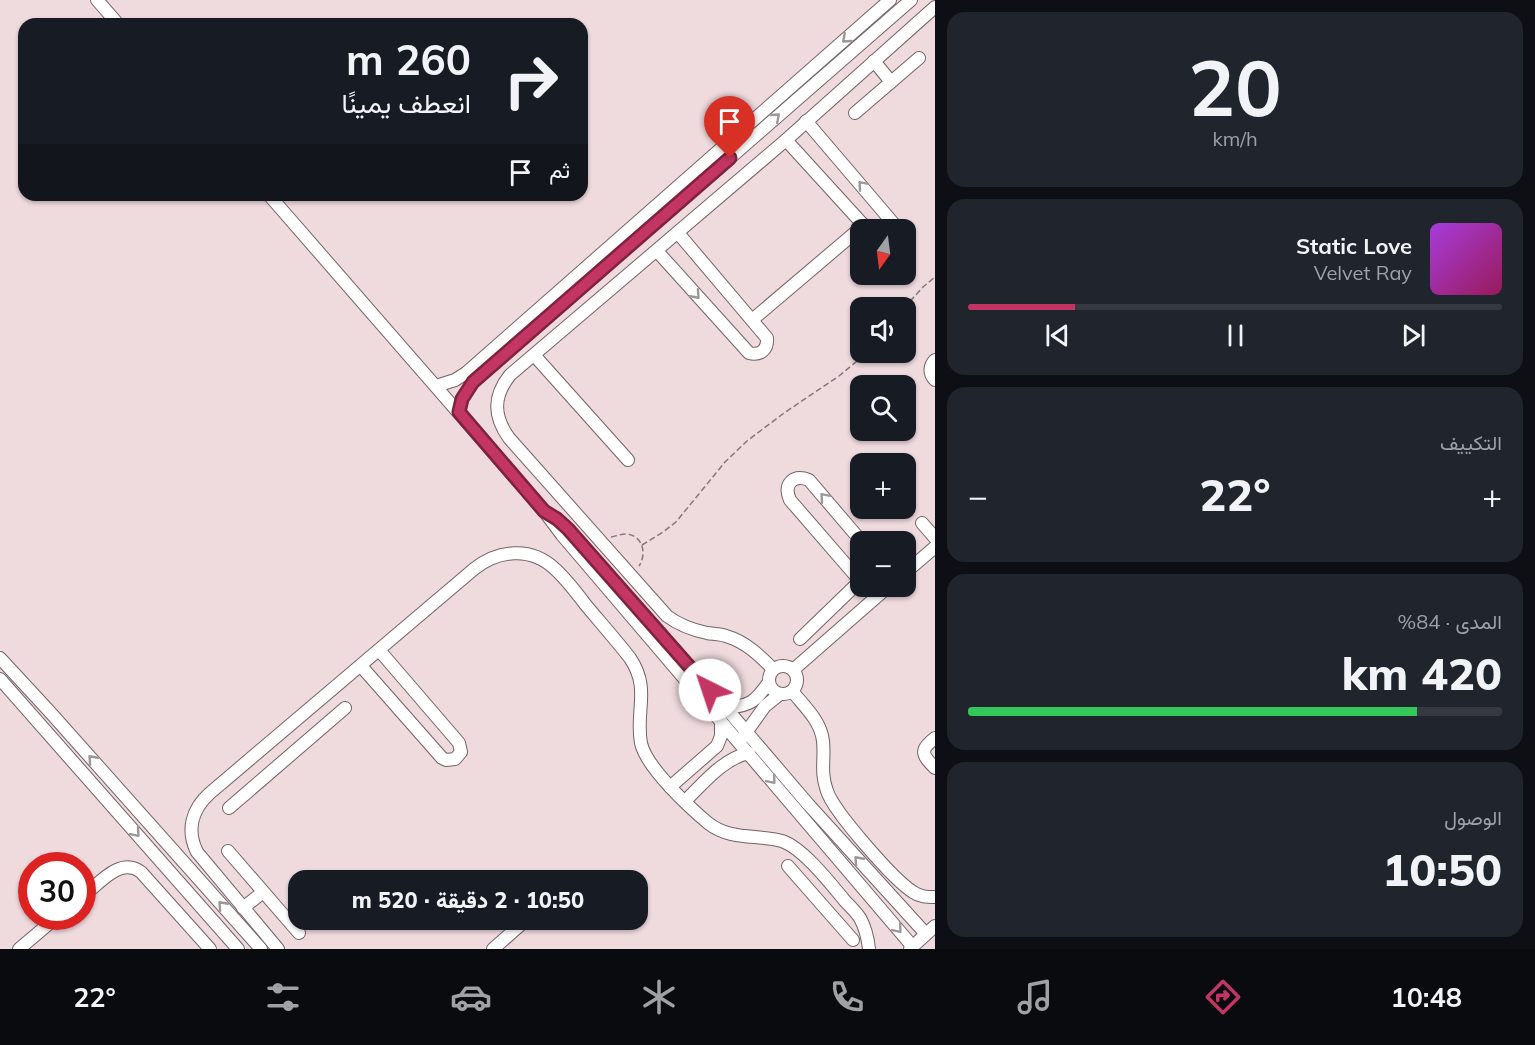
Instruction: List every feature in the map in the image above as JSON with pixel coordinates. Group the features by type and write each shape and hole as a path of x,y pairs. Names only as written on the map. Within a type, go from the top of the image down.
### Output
{"street":[{"path":"97,0 113,18"},
{"path":"436,386 455,380 466,372 890,0"},
{"path":"459,412 462,399 473,382 911,0"},
{"path":"934,9 786,140 510,375 504,382 497,401 499,421 509,438 660,609 675,622 696,630 725,636 756,652 771,676 772,690 786,692 813,716 823,741 822,768 827,794 842,816 888,870 919,896 935,897"},
{"path":"855,113 919,58"},
{"path":"874,62 891,82"},
{"path":"806,122 890,219"},
{"path":"786,140 859,219"},
{"path":"274,201 459,412 721,721 743,737 930,930 912,948 749,753 743,737 726,708 568,529 544,511"},
{"path":"657,251 749,353 756,354 763,351 767,338 678,233"},
{"path":"752,320 850,240"},
{"path":"534,355 628,460"},
{"path":"935,360 930,370 935,380"},
{"path":"850,569 790,500 787,492 789,483 799,478 809,480 853,531"},
{"path":"922,523 935,538"},
{"path":"916,563 935,547"},
{"path":"278,949 197,852 192,838 191,824 196,810 204,798 482,563 500,554 510,553 540,558 556,570 634,663 641,684 641,742 644,752 670,787 710,824 725,833 780,841 791,845 806,857 860,918 869,949"},
{"path":"800,639 850,594"},
{"path":"793,670 876,598"},
{"path":"361,666 442,758 455,759 461,752 459,743 379,650"},
{"path":"0,658 261,949"},
{"path":"726,708 754,702 771,676 781,666 789,667 796,674 797,682 765,706 743,737"},
{"path":"0,679 238,949"},
{"path":"229,808 345,708"},
{"path":"670,787 717,746 721,736 721,721"},
{"path":"935,738 924,746 923,753 935,768"},
{"path":"270,742 285,759"},
{"path":"685,801 727,762 749,753"},
{"path":"228,851 299,933"},
{"path":"96,885 116,869 125,866 134,867 210,949"},
{"path":"788,866 853,940"},
{"path":"243,908 263,892"},
{"path":"824,907 840,895"},
{"path":"19,949 41,930"},
{"path":"493,949 515,930"}],"path":[{"path":"914,297 935,277"},
{"path":"642,545 676,522 725,462 747,441 855,363"},
{"path":"598,540 624,534 634,537 642,545 644,555 642,562 632,577"}],"route":[{"path":"710,690 568,529 544,511 459,412 462,399 473,382 730,158"}]}
